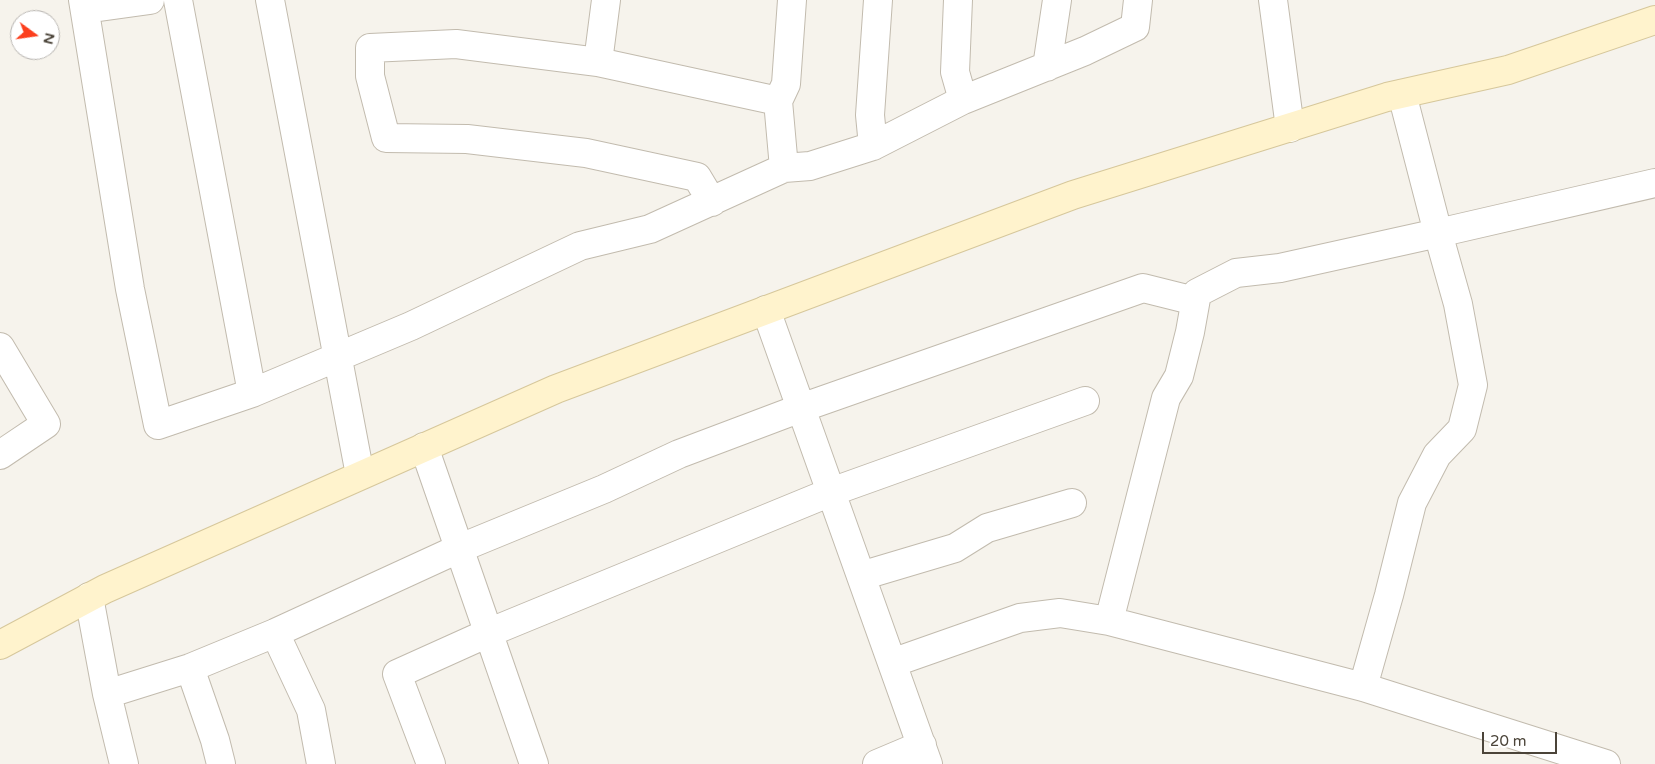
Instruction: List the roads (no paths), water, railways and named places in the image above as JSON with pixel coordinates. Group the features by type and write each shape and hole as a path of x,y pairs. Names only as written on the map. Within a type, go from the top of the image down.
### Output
{"street":[{"path":"150,0 84,5 130,289 158,425 252,393 411,326 580,246 650,229 784,168 810,166 873,146 963,100 1085,51 1135,27 1138,0"},
{"path":"178,0 252,393"},
{"path":"270,0 360,475"},
{"path":"598,62 606,0"},
{"path":"784,168 778,101 786,84 792,0"},
{"path":"873,146 870,115 878,0"},
{"path":"958,0 955,72 963,100"},
{"path":"1047,67 1057,0"},
{"path":"1273,0 1290,128"},
{"path":"0,645 89,597 556,389 1072,195 1402,94 1508,70 1655,20"},
{"path":"712,202 697,177 586,153 466,138 386,138 370,76 370,48 456,44 598,62 778,101"},
{"path":"1364,687 1412,503 1437,455 1462,430 1474,385 1458,304 1402,94"},
{"path":"1109,621 1166,398 1179,376 1197,293 1236,273 1280,268 1655,183"},
{"path":"107,694 190,668 275,633 458,549 604,489 679,454 801,408 1143,288 1195,301"},
{"path":"766,310 925,754 877,764"},
{"path":"0,347 46,424 0,455"},
{"path":"431,764 397,674 488,633 831,492 1085,402"},
{"path":"424,447 534,764"},
{"path":"861,576 955,548 987,528 1072,503"},
{"path":"89,597 107,694 124,764"},
{"path":"892,663 1020,618 1060,613 1109,621 1364,687 1606,764"},
{"path":"275,633 311,710 321,764"},
{"path":"190,668 215,740 221,764"}]}
